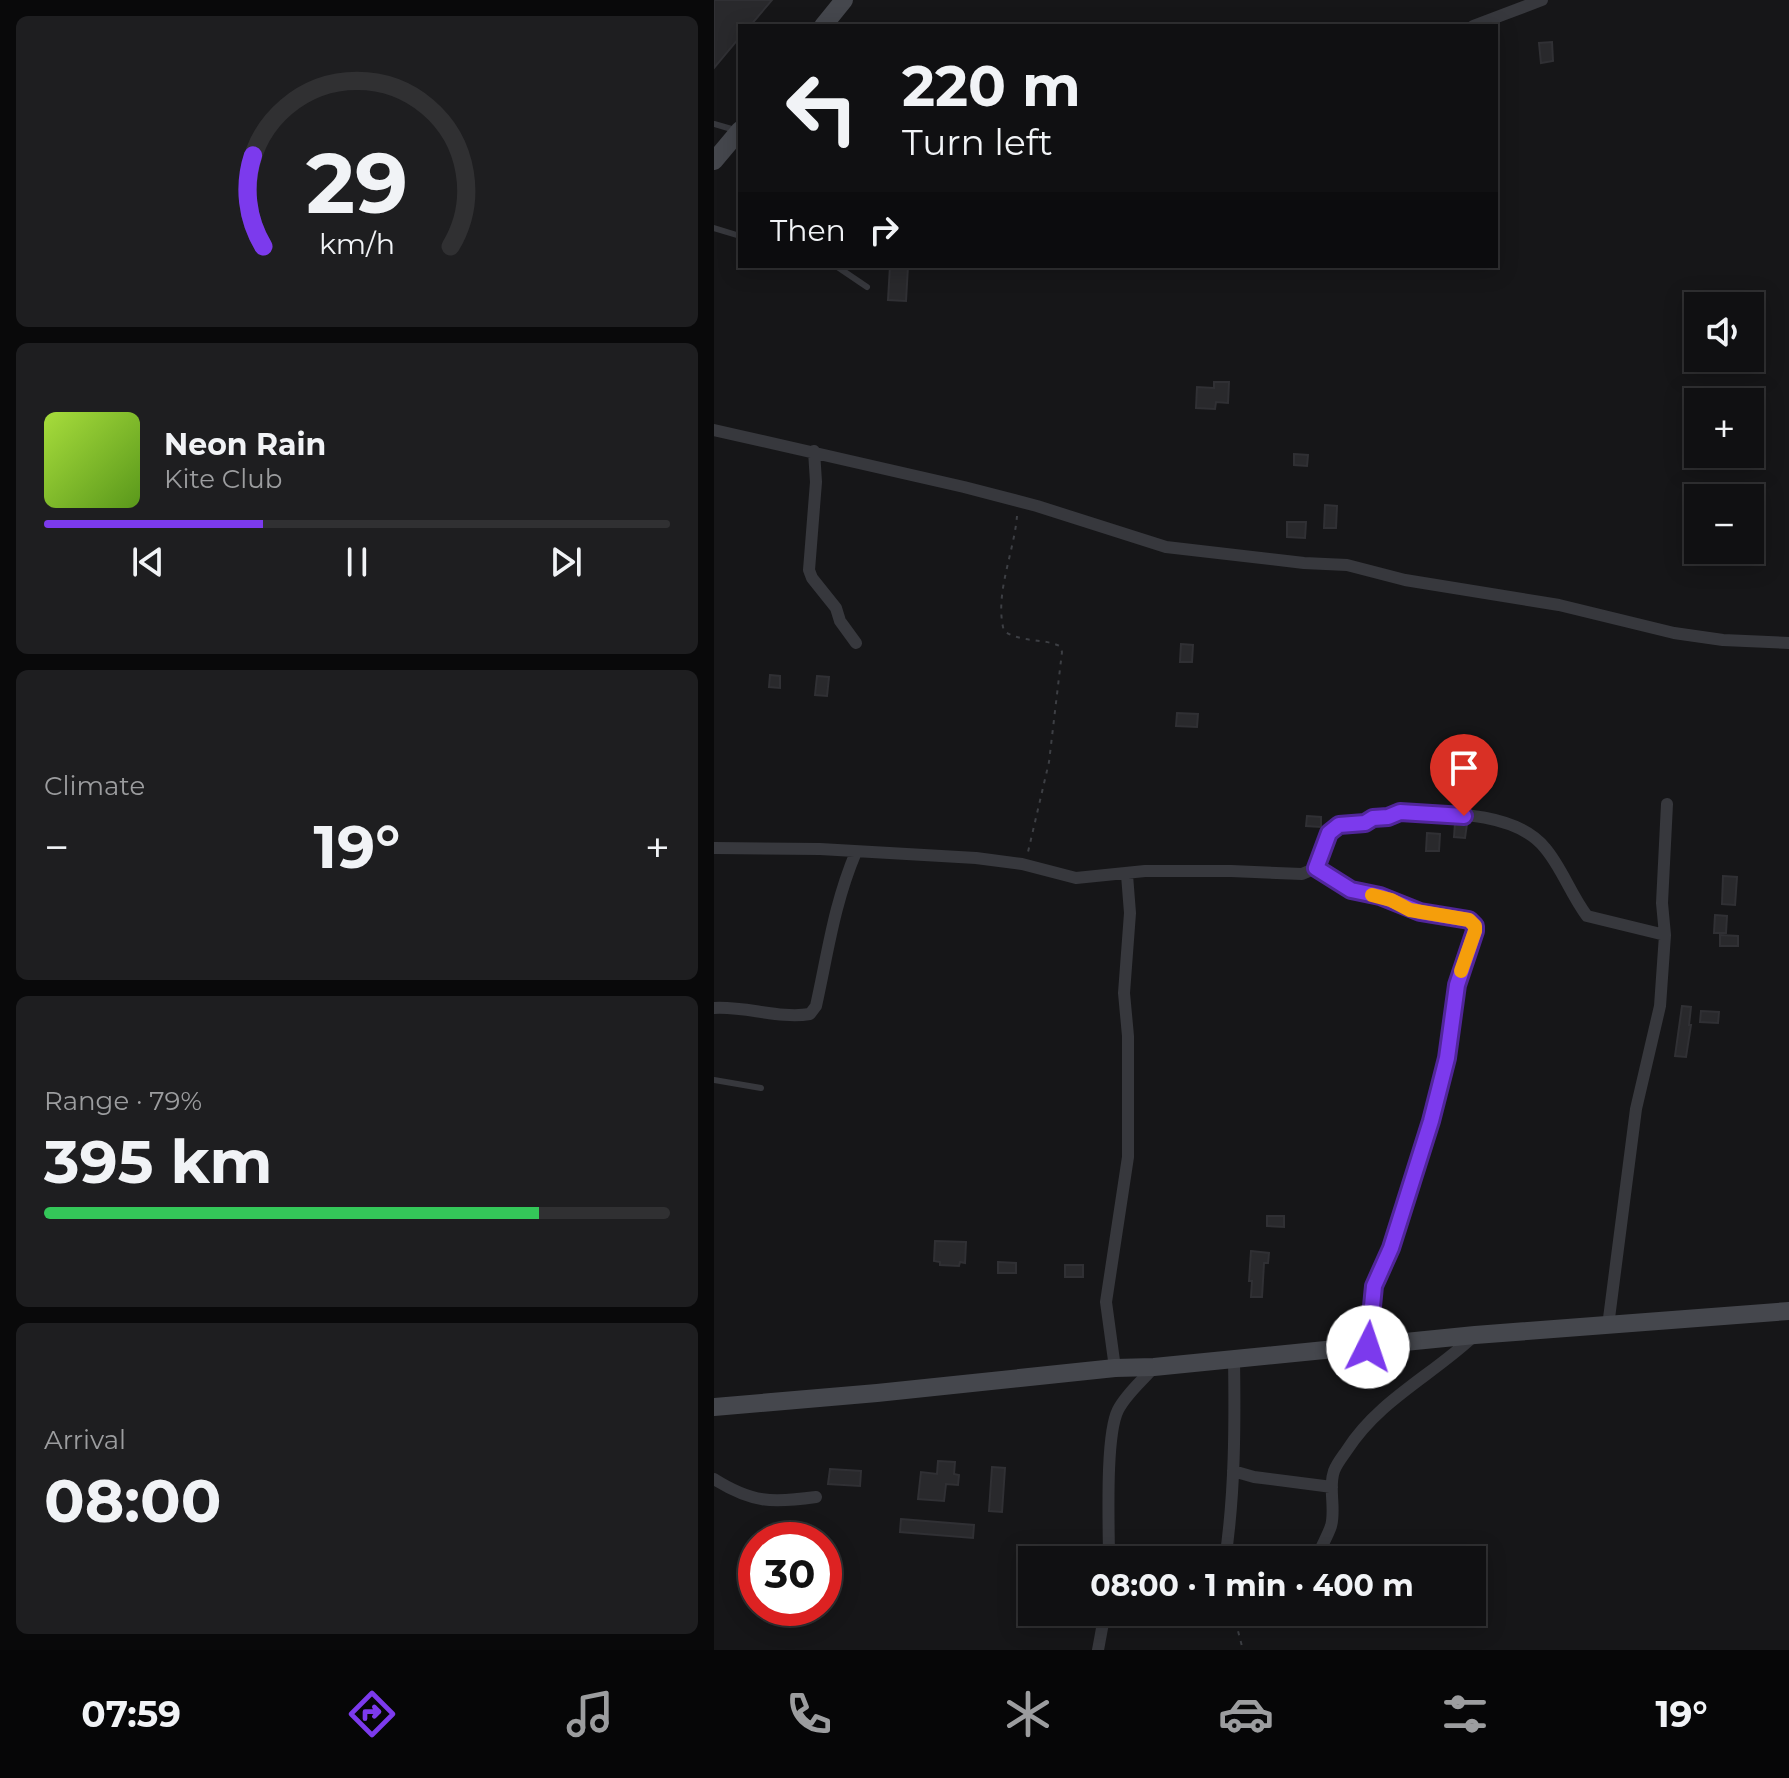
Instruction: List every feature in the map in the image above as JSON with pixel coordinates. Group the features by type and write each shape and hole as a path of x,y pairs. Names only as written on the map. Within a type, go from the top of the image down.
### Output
{"main road":[{"path":"825,24 844,0"},
{"path":"714,161 737,137"},
{"path":"714,1407 1475,1335 1789,1311"}],"street":[{"path":"1478,24 1542,0"},
{"path":"714,430 814,451 1018,502 1166,547 1347,565 1405,580 1559,605 1674,633 1723,640 1789,643"},
{"path":"814,451 816,482 809,570 856,643"},
{"path":"1608,1326 1636,1109 1660,1006 1665,935 1662,903 1667,804"},
{"path":"714,848 820,849 976,858 1022,864 1076,878 1145,871 1302,874 1316,868 1329,833 1339,825 1365,823 1400,812 1494,818 1525,830 1545,847 1587,916 1665,935"},
{"path":"714,1008 799,1016 810,1014 816,1006 830,926 856,852"},
{"path":"1316,868 1351,890 1380,896 1420,912 1469,920 1475,926 1457,985 1447,1058 1431,1121 1391,1248 1374,1286 1368,1347"},
{"path":"1115,1368 1106,1302 1128,1157 1128,1036 1124,993 1130,913 1127,875"},
{"path":"1321,1546 1331,1526 1334,1470 1358,1433 1376,1413 1413,1382 1454,1355 1475,1335"},
{"path":"1227,1546 1233,1471 1234,1358"},
{"path":"1109,1546 1116,1413 1124,1399 1154,1367"},
{"path":"1233,1471 1254,1477 1332,1487"},
{"path":"714,1479 748,1498 816,1497"},
{"path":"1098,1650 1102,1626"}],"lane":[{"path":"714,124 737,137"},
{"path":"714,228 738,235"},
{"path":"839,268 867,287"},
{"path":"714,1080 761,1088"}],"path":[{"path":"1018,502 1015,543 1001,621 1004,631 1019,639 1054,643 1060,646 1062,652 1049,762 1034,836 1022,864"},
{"path":"1237,1626 1243,1650"}],"building":[{"path":"714,0 772,0 752,24 738,24 738,39 714,68"},
{"path":"1552,42 1553,61 1541,63 1539,43"},
{"path":"890,268 908,268 906,301 888,300"},
{"path":"1214,382 1229,382 1228,403 1216,402 1215,409 1196,408 1197,387 1214,388"},
{"path":"1294,454 1308,455 1307,466 1294,465"},
{"path":"1325,505 1337,506 1336,528 1324,528"},
{"path":"1287,522 1306,522 1305,538 1287,537"},
{"path":"1181,644 1193,645 1192,662 1180,662"},
{"path":"770,675 780,676 780,688 769,687"},
{"path":"817,676 829,677 827,696 815,695"},
{"path":"1177,713 1198,714 1197,727 1176,726"},
{"path":"1307,816 1321,817 1321,827 1306,826"},
{"path":"1455,823 1467,824 1465,838 1454,837"},
{"path":"1427,833 1440,834 1439,851 1426,851"},
{"path":"1723,876 1737,877 1735,905 1722,904"},
{"path":"1715,915 1727,916 1726,933 1714,933"},
{"path":"1720,935 1738,936 1738,946 1720,946"},
{"path":"1682,1006 1691,1007 1686,1057 1675,1056"},
{"path":"1701,1011 1719,1012 1718,1023 1700,1022"},
{"path":"1267,1216 1284,1216 1284,1227 1267,1226"},
{"path":"935,1241 966,1242 965,1263 960,1262 959,1266 940,1265 940,1262 934,1261"},
{"path":"1251,1251 1269,1253 1268,1263 1264,1263 1262,1297 1251,1297"},
{"path":"998,1262 1016,1263 1016,1273 998,1273"},
{"path":"1065,1265 1083,1265 1083,1277 1065,1277"},
{"path":"938,1461 955,1462 954,1474 959,1475 958,1485 946,1484 944,1501 918,1499 921,1472 937,1474"},
{"path":"992,1467 1005,1468 1002,1512 989,1511"},
{"path":"830,1469 861,1471 860,1486 828,1484"},
{"path":"901,1519 974,1525 973,1538 900,1532"}],"slow traffic":[{"path":"1372,895 1410,910 1469,920 1475,931 1461,971"}],"route":[{"path":"1368,1347 1374,1286 1391,1248 1431,1121 1447,1058 1457,985 1475,926 1469,920 1410,910 1380,896 1351,890 1316,868 1329,833 1339,825 1365,823 1400,812 1464,816"}]}
